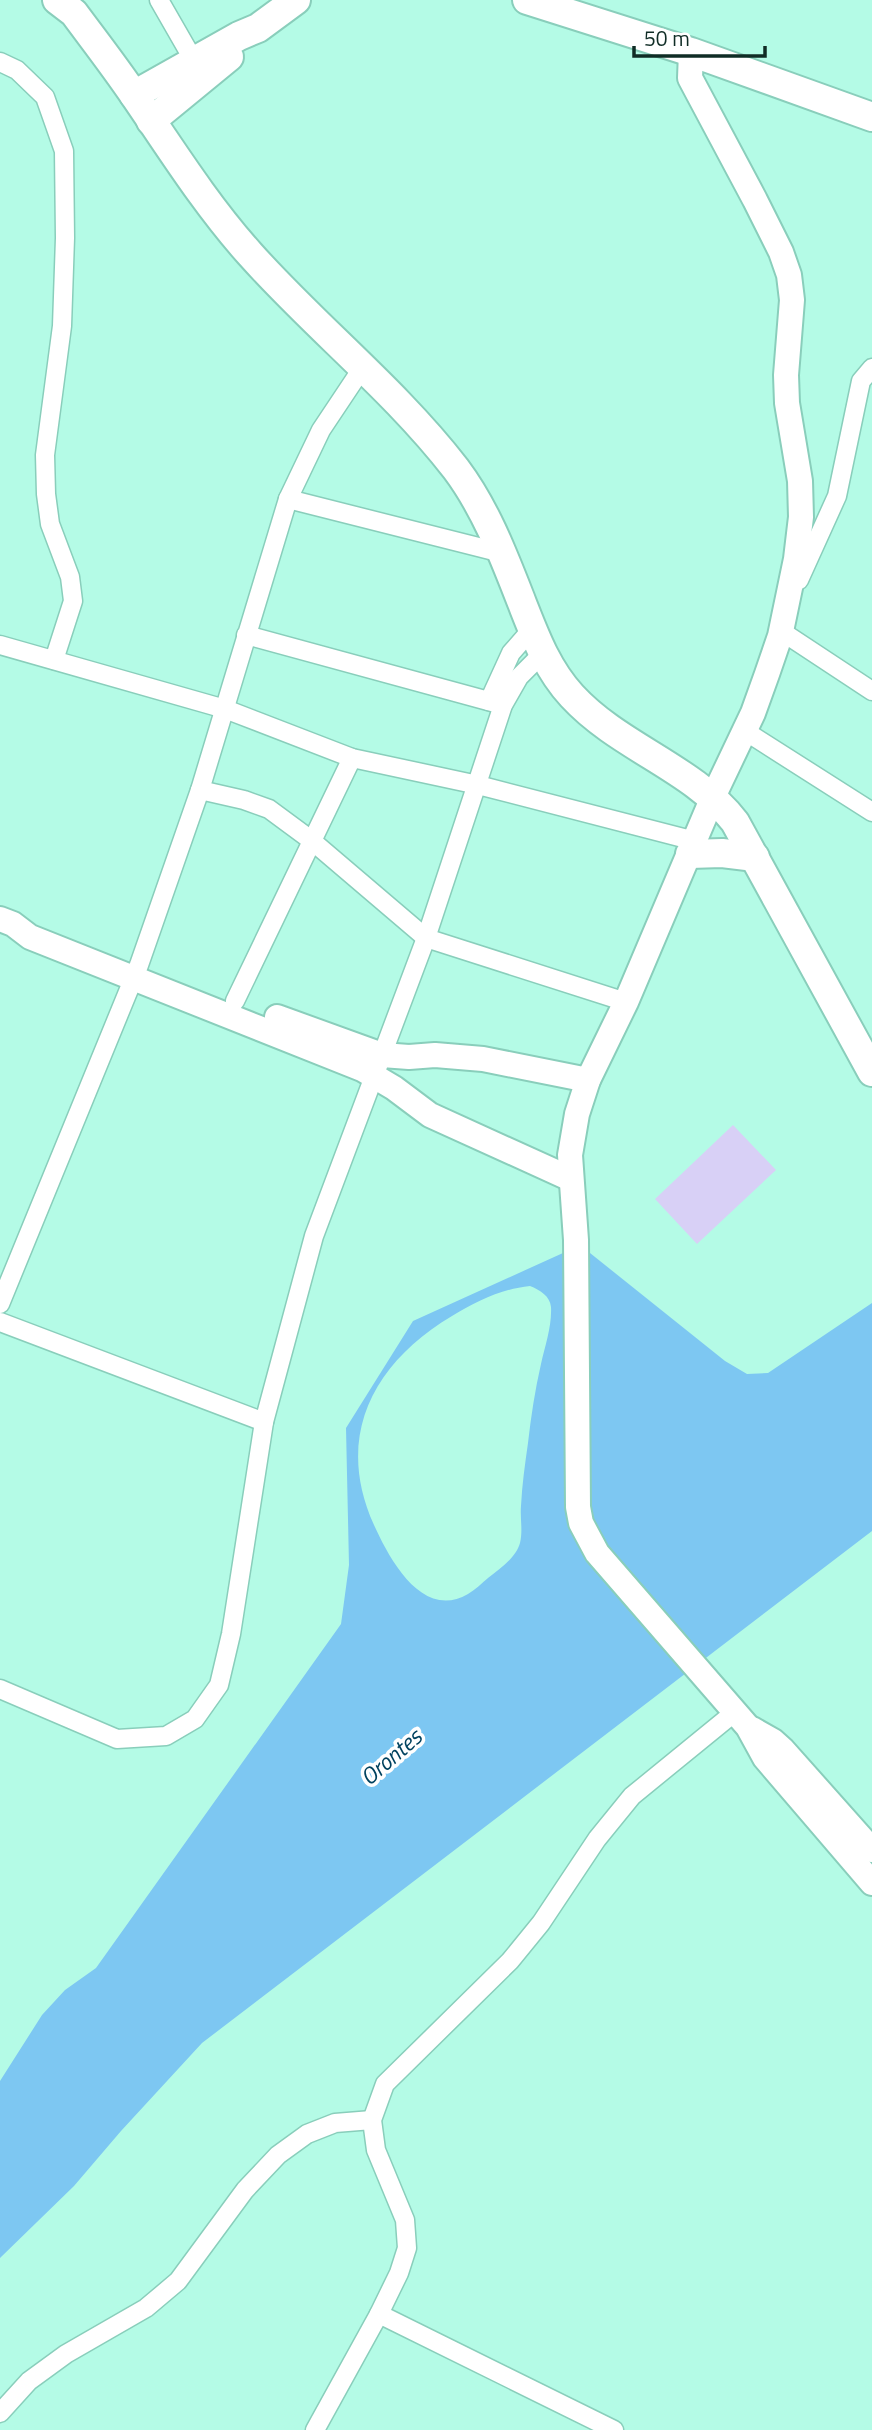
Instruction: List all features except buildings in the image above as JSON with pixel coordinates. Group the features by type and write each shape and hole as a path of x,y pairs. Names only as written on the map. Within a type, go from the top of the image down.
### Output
{"main road":[{"path":"57,0 74,13 219,217 250,254 407,411 457,471 484,514 537,642 571,695 630,744 713,797 735,822 872,1072"},
{"path":"134,95 187,73 243,45 258,28 296,0"},
{"path":"527,0 691,52 872,117"},
{"path":"150,121 187,73"},
{"path":"692,848 755,857"}],"street":[{"path":"159,0 187,73"},
{"path":"691,52 690,78 761,211 785,263 791,287 786,389 800,481 801,517 796,559 783,621 767,674 745,731 713,797 626,1002 588,1080 577,1114 570,1156 576,1240 576,1490 581,1523 597,1553 741,1720 765,1758 872,1883"},
{"path":"0,62 17,70 45,97 64,151 62,326 45,456 50,524 70,577 73,601 54,660"},
{"path":"0,1304 136,971 200,790 288,499 321,430 363,367"},
{"path":"783,621 837,496 861,381 872,368"},
{"path":"288,499 502,553"},
{"path":"783,621 872,691"},
{"path":"246,635 496,703"},
{"path":"496,703 519,677 537,642"},
{"path":"0,1689 117,1739 166,1736 195,1719 219,1685 228,1647 264,1422 314,1236 426,938 478,785 496,703 511,653 537,642"},
{"path":"0,645 225,709 352,758 478,785 692,848"},
{"path":"745,731 872,812"},
{"path":"235,1001 352,758"},
{"path":"200,790 269,808 311,840 426,938 626,1002"},
{"path":"7,922 30,937 235,1001 379,1065 430,1115 572,1180"},
{"path":"136,971 379,1065 409,1057 435,1055 483,1059 588,1080"},
{"path":"0,1322 264,1422"},
{"path":"741,1720 783,1750 872,1850"},
{"path":"315,2430 379,2314 399,2273 407,2248 405,2220 376,2150 372,2120 384,2084 510,1961 541,1923 597,1839 632,1796 741,1720"},
{"path":"0,2413 29,2381 66,2354 146,2308 178,2281 245,2190 278,2155 307,2134 335,2123 372,2120"},
{"path":"379,2314 614,2430"}],"shaded area":[{"path":"733,1125 776,1170 697,1244 655,1199"}],"water":[{"name":"Orontes","path":"563,1253 590,1253 725,1361 747,1374 768,1373 872,1303 872,1531 202,2043 74,2186 0,2258 0,2081 42,2015 65,1990 96,1968 341,1624 349,1565 346,1428 413,1321","holes":["530,1286 549,1300 551,1314 530,1423 522,1490 520,1543 507,1562 471,1592 451,1600 436,1599 422,1593 409,1582 389,1554 374,1525 363,1493 358,1462 360,1433 368,1405 382,1380 401,1356 424,1335 452,1316 490,1296"]}]}
